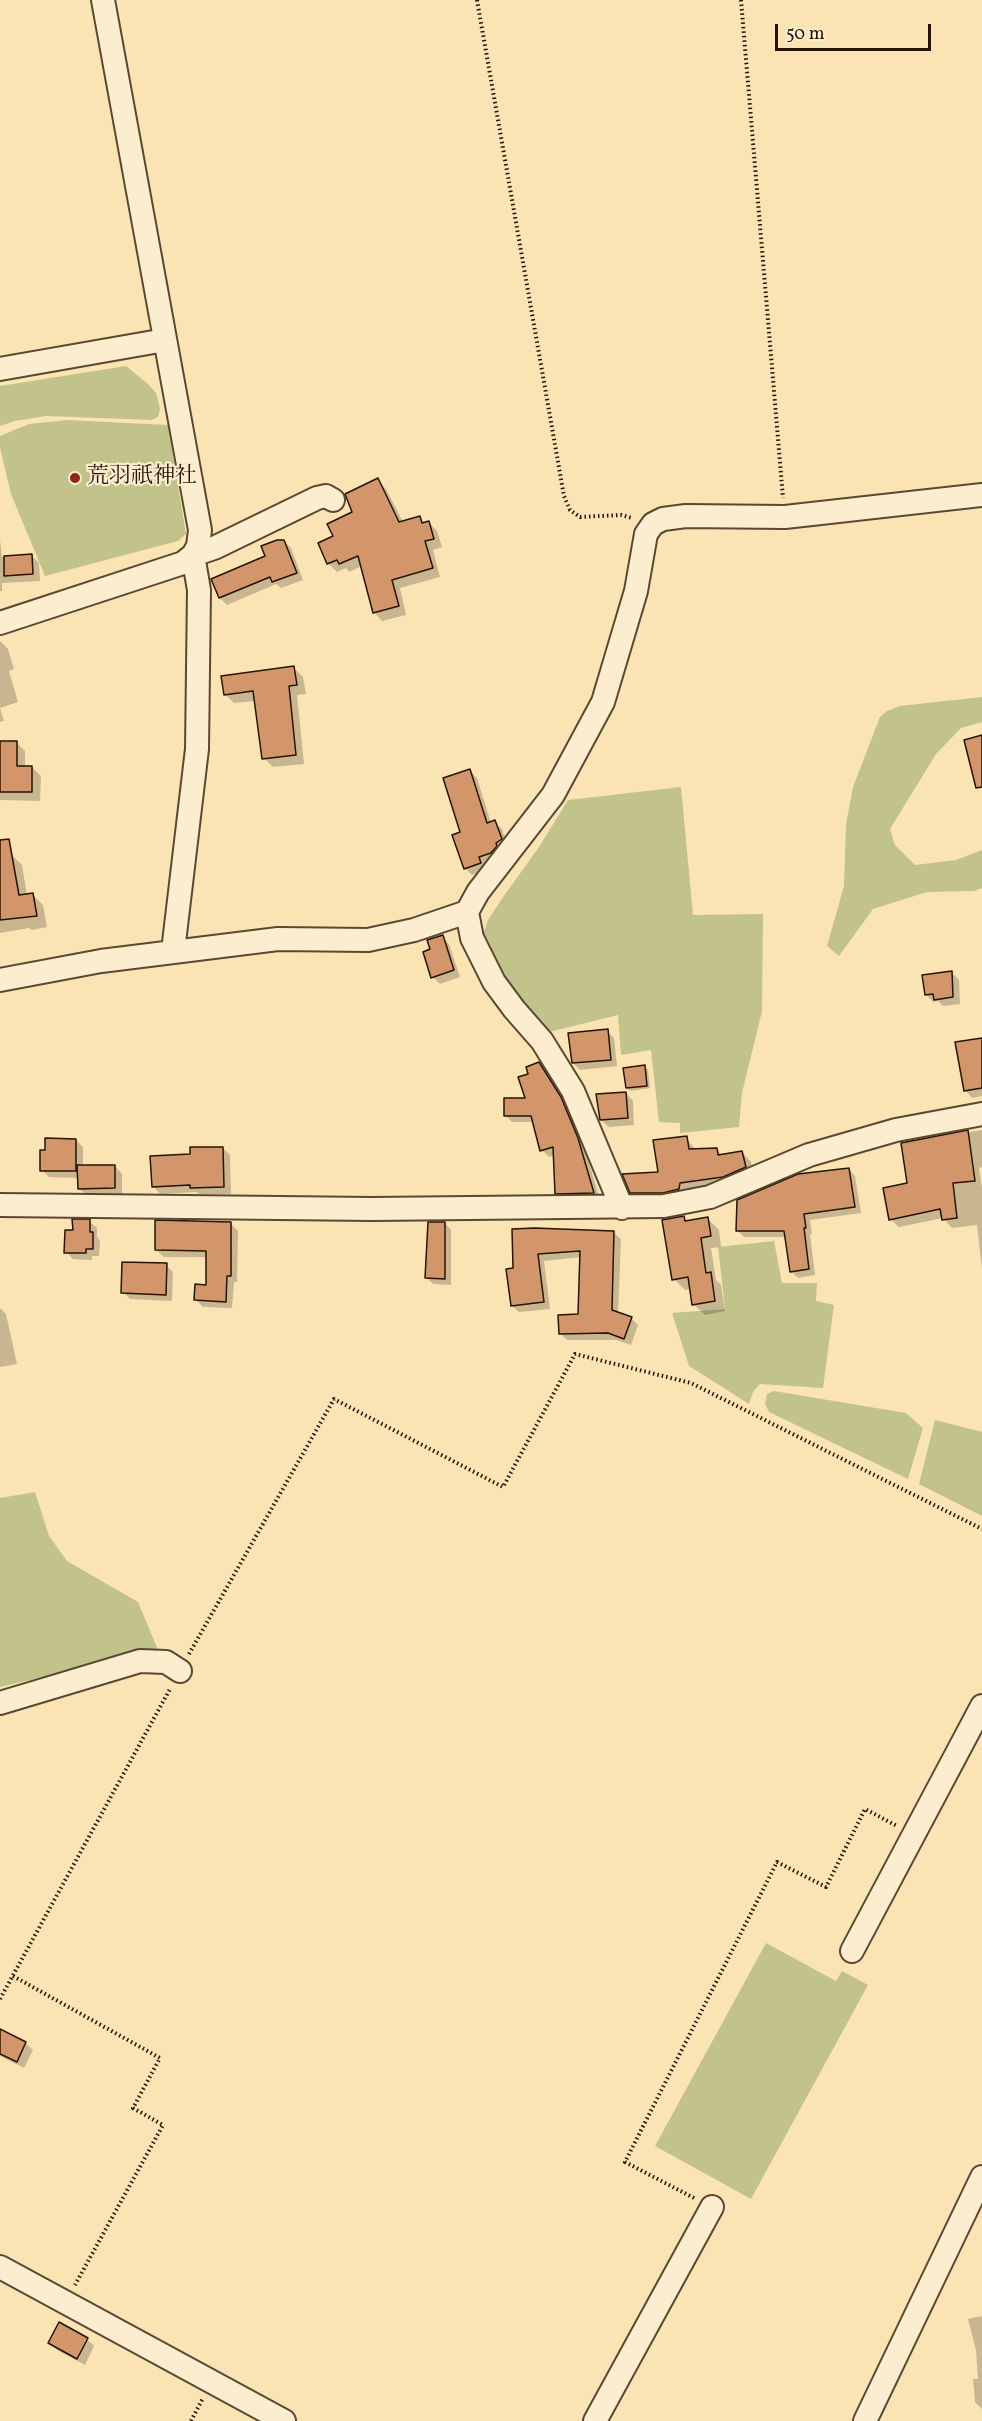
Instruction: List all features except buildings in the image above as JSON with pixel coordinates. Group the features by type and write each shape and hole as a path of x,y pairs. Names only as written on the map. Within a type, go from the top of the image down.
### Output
{"street":[{"path":"103,0 200,530 198,546 193,555 199,590 197,749 173,951"},
{"path":"0,369 165,340"},
{"path":"622,1208 573,1091 542,1041 494,982 472,938 467,912 478,892 553,795 603,702 636,591 646,534 653,524 663,519 686,516 785,517 982,495"},
{"path":"0,623 183,563 193,555 214,548 317,498 326,496 333,500"},
{"path":"0,980 100,961 278,939 368,940 414,930 467,912"},
{"path":"0,1205 372,1209 664,1206 710,1197 809,1155 896,1130 982,1114"},
{"path":"0,1703 140,1661 166,1662 180,1671"},
{"path":"852,1951 982,1706"},
{"path":"865,2421 982,2177"},
{"path":"595,2421 712,2207"},
{"path":"0,2267 284,2421"}],"path":[{"path":"477,0 564,496 570,510 580,517 621,515 653,524"},
{"path":"741,0 785,517"},
{"path":"0,1999 180,1671 334,1399 503,1487 575,1354 691,1383 982,1529"},
{"path":"712,2207 625,2162 777,1862 826,1887 865,1809 914,1834"},
{"path":"12,1976 160,2058 133,2108 163,2125 66,2303"}],"green space":[{"path":"126,366 156,393 160,409 158,417 152,420 46,416 0,426 0,386"},
{"path":"67,420 168,425 186,534 178,541 45,576 11,494 0,448 0,436 29,424"},
{"path":"982,697 982,722 961,728 936,754 890,829 895,845 915,865 956,860 982,850 982,888 974,891 927,892 873,909 839,956 827,946 844,886 846,824 853,787 880,717 887,711 900,706"},
{"path":"681,787 693,915 763,914 762,1011 742,1093 739,1127 680,1133 680,1123 659,1122 651,1050 621,1055 618,1015 549,1032 538,1024 503,983 483,944 483,935 488,920 539,847 568,800"},
{"path":"774,1241 782,1283 817,1283 816,1301 834,1305 823,1388 760,1384 753,1392 749,1404 689,1366 672,1313 725,1309 718,1247"},
{"path":"774,1391 906,1413 923,1428 908,1479 769,1412 765,1404 767,1394"},
{"path":"935,1420 982,1432 982,1516 919,1484"},
{"path":"35,1492 49,1536 67,1561 138,1602 158,1650 0,1687 0,1498"},
{"path":"766,1943 836,1981 842,1971 868,1985 751,2199 655,2146"}],"place":[{"name":"荒羽祇神社","path":"75,478"}]}
